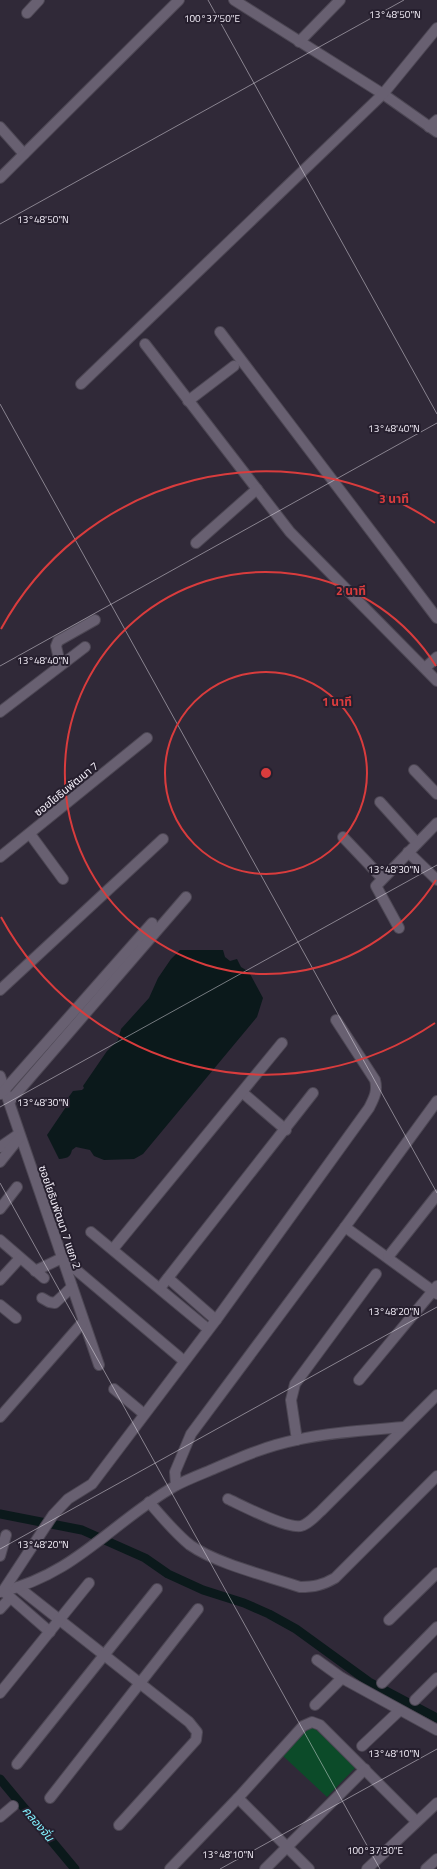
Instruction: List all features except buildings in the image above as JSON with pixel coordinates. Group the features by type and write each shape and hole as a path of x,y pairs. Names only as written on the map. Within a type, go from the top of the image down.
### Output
{"street":[{"path":"27,12 39,0"},
{"path":"0,178 178,0"},
{"path":"234,0 383,94 433,129 437,120"},
{"path":"299,42 340,0"},
{"path":"82,384 383,94 437,28"},
{"path":"0,127 24,154"},
{"path":"220,332 437,618"},
{"path":"145,344 290,532 437,681"},
{"path":"188,401 234,366"},
{"path":"196,543 257,489"},
{"path":"58,659 56,646 58,641 95,620"},
{"path":"0,712 86,647"},
{"path":"425,668 437,657"},
{"name":"ซอยโยธินพัฒนา 7","path":"0,857 146,738"},
{"path":"414,770 437,794"},
{"path":"380,802 417,843"},
{"path":"399,928 376,888 377,883 437,823"},
{"path":"30,834 63,879"},
{"path":"343,838 382,878"},
{"path":"0,990 164,839"},
{"path":"408,852 437,880"},
{"path":"9,1102 186,897"},
{"path":"2,1092 152,923"},
{"path":"0,1609 4,1593 41,1531 68,1499 92,1484 216,1320 369,1108 377,1088 375,1080 336,1020"},
{"path":"113,1249 282,1044"},
{"name":"ซอยโยธินพัฒนา 7 แยก 2","path":"0,1076 2,1092 9,1102 83,1322 99,1365"},
{"path":"243,1093 286,1130"},
{"path":"160,1288 286,1130 313,1093"},
{"path":"176,1486 175,1472 190,1434 437,1101"},
{"path":"0,1147 20,1136"},
{"path":"0,1162 20,1136"},
{"path":"0,1209 17,1187"},
{"path":"388,1257 437,1195"},
{"path":"345,1227 436,1290 359,1380"},
{"path":"91,1232 208,1329"},
{"path":"0,1240 44,1278"},
{"path":"0,1280 20,1258"},
{"path":"35,1271 62,1258 184,1361"},
{"path":"297,1440 291,1400 295,1384 376,1274"},
{"path":"168,1278 216,1320"},
{"path":"42,1298 49,1302 55,1303 72,1287"},
{"path":"0,1305 16,1318"},
{"path":"0,1417 83,1322"},
{"path":"114,1389 144,1414"},
{"path":"228,1499 283,1523 301,1526 321,1511 404,1427 437,1396"},
{"path":"4,1593 58,1570 98,1543 149,1502 176,1486 261,1449 297,1440 336,1434 404,1427"},
{"path":"149,1502 191,1546 213,1558 300,1587 312,1587 323,1585 335,1578 437,1476"},
{"path":"0,1556 6,1535"},
{"path":"389,1620 436,1577"},
{"path":"0,1693 89,1583"},
{"path":"18,1587 189,1722 197,1732 196,1740 119,1825"},
{"path":"17,1764 157,1589"},
{"path":"4,1593 50,1632"},
{"path":"50,1798 198,1609"},
{"path":"382,1683 437,1627"},
{"path":"317,1660 342,1678 399,1711 437,1730"},
{"path":"315,1704 342,1678"},
{"path":"415,1700 437,1678"},
{"path":"362,1746 399,1711"},
{"path":"170,1869 238,1798 303,1726 312,1722 320,1725 416,1821"},
{"path":"265,1869 365,1769"},
{"path":"238,1798 288,1846 309,1869"},
{"path":"366,1869 437,1803"},
{"path":"0,1817 13,1806"},
{"path":"426,1869 437,1859"}],"green space":[{"path":"311,1725 356,1767 327,1797 282,1755"}],"shaded area":[{"path":"180,950 223,950 225,957 230,961 237,959 241,967 249,972 263,998 257,1017 143,1154 134,1159 104,1160 94,1156 90,1150 76,1147 72,1150 68,1157 59,1159 47,1135 70,1101 68,1098 73,1091 82,1090 84,1088 83,1086 107,1051 118,1040 121,1029 149,998 158,978 171,959"}],"waterway":[{"path":"0,1514 82,1530 145,1558 168,1574 203,1590 244,1603 269,1614 296,1629 369,1682 437,1718"},
{"name":"คลองจั่น","path":"0,1779 75,1869"}]}
